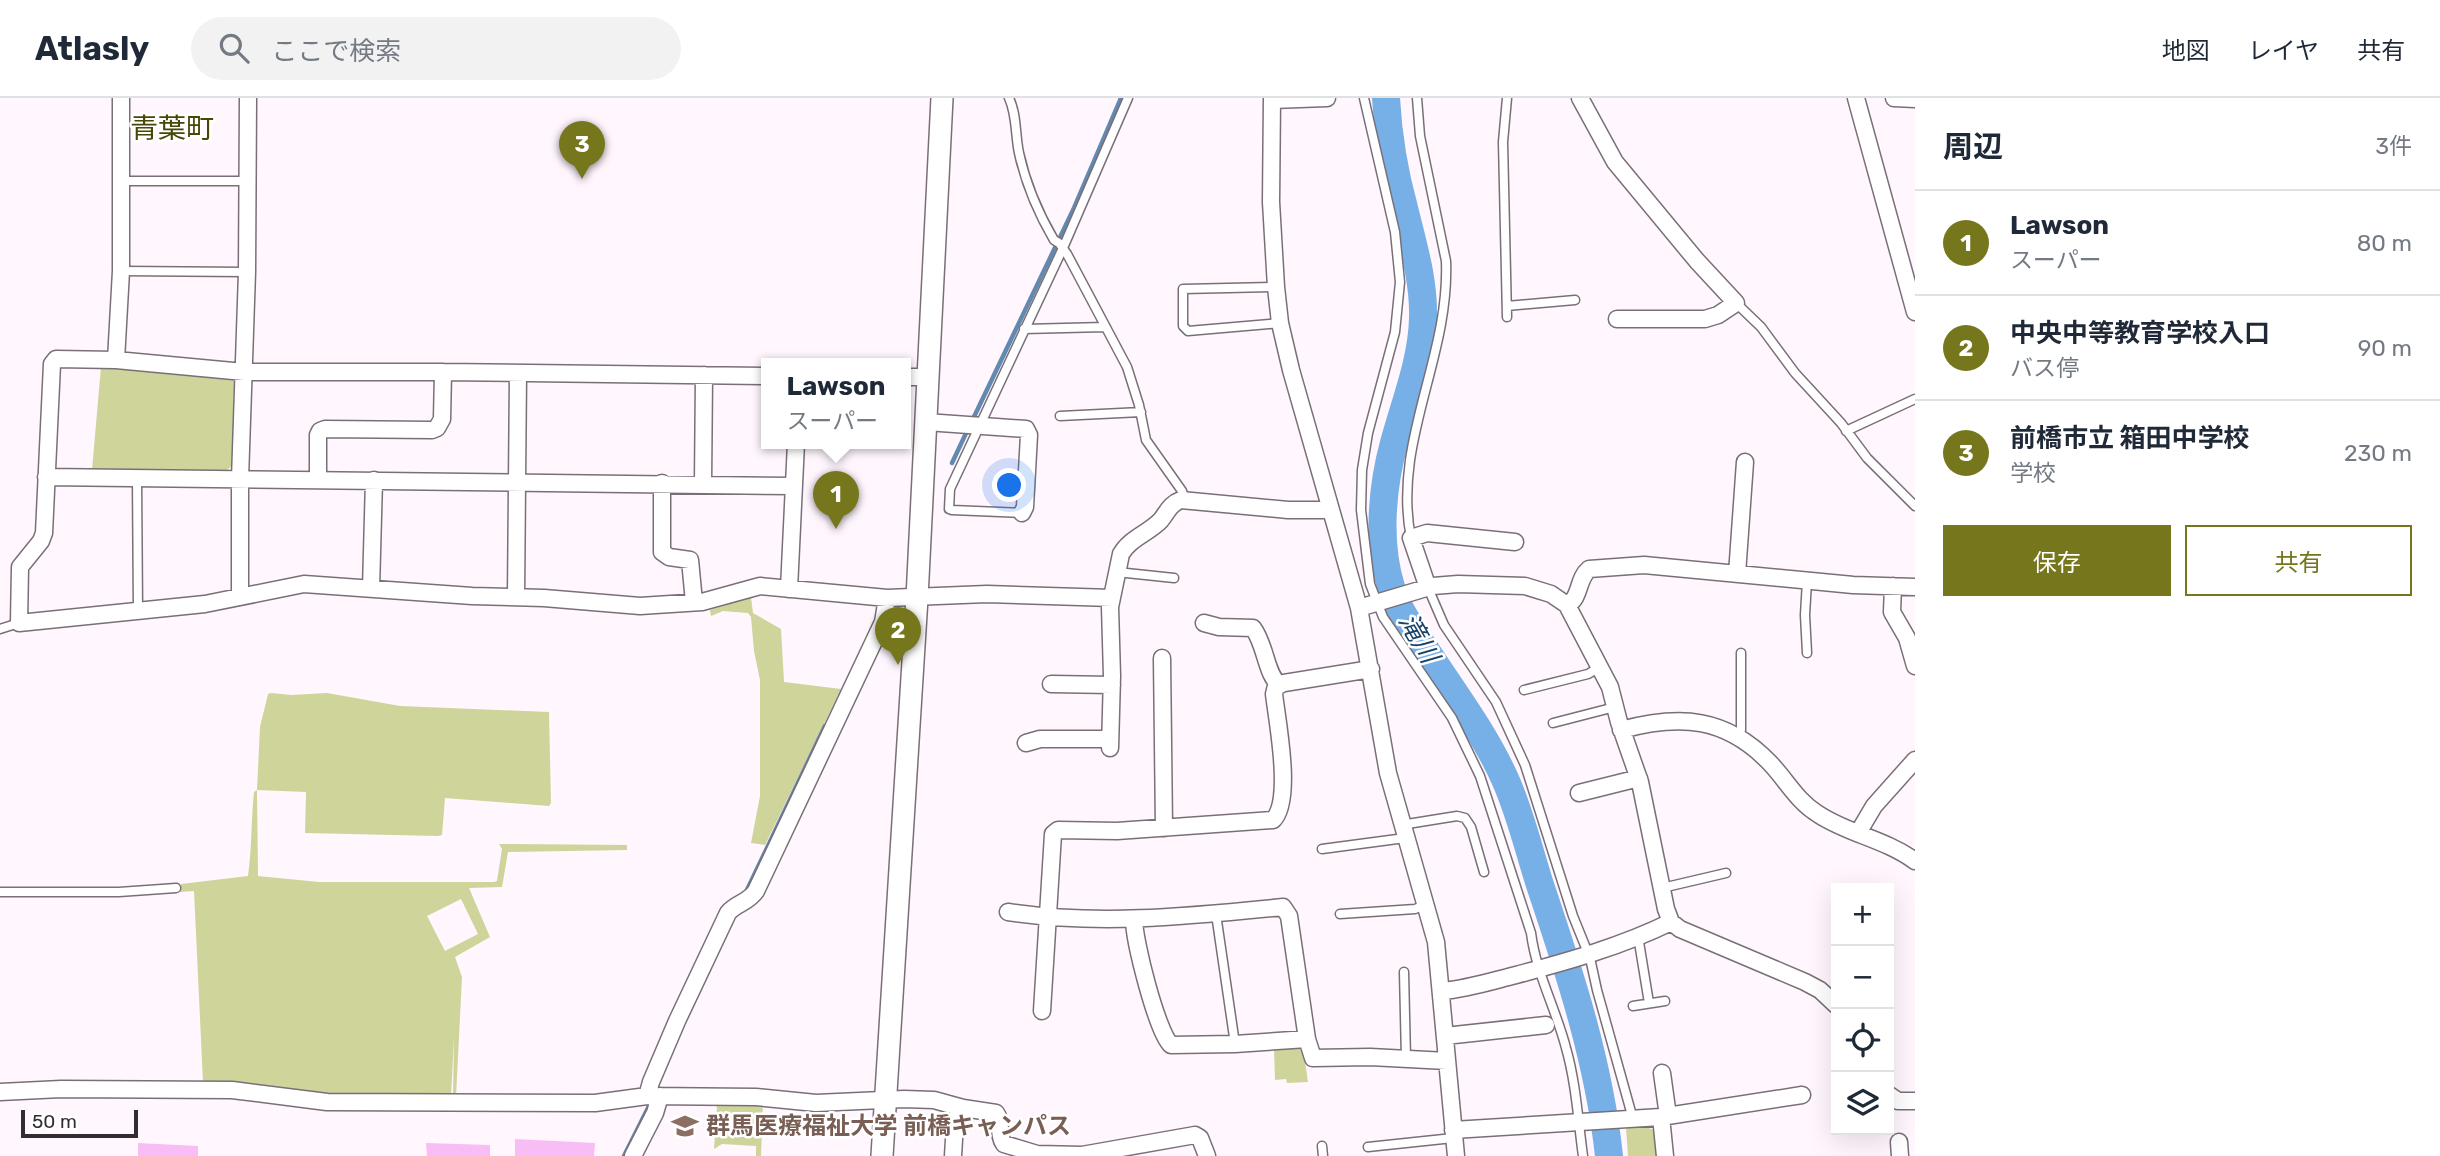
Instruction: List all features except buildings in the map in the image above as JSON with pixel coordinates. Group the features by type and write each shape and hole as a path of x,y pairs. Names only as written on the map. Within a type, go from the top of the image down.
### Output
{"street":[{"path":"116,360 121,271 121,98"},
{"path":"240,597 248,98"},
{"path":"882,1156 917,597 942,98"},
{"path":"1327,98 1272,99 1271,189 1280,323 1359,608 1382,745 1403,831 1436,942 1456,1156"},
{"path":"1580,98 1615,162 1697,261 1736,303 1718,315 1705,319 1617,319"},
{"path":"1856,98 1915,312"},
{"path":"1894,98 1915,99"},
{"path":"761,376 244,372 116,360 56,359 52,364 44,533 41,541 20,567 19,623 205,604 304,584 640,606 710,600 753,586 887,597 987,594 1112,598"},
{"path":"318,479 320,431 437,428 442,419 443,372"},
{"path":"516,597 518,373"},
{"path":"703,484 704,375"},
{"path":"911,377 928,377"},
{"path":"926,422 1021,428 1028,432 1025,507 1022,513"},
{"path":"789,589 796,449"},
{"path":"1737,574 1745,462"},
{"path":"46,477 793,486"},
{"path":"371,589 374,480"},
{"path":"662,483 662,552 669,557 690,560 694,602"},
{"path":"1026,743 1040,739 1110,744 1112,598 1121,554 1125,547 1155,526 1171,504 1185,500 1288,510 1331,510"},
{"path":"1425,589 1411,538 1427,533 1515,542"},
{"path":"1567,605 1575,600 1585,572 1593,568 1644,565 1807,581 1915,587"},
{"path":"1359,608 1425,589 1458,584 1518,585 1551,594 1567,605 1610,687 1621,730 1639,778 1671,922 1680,929 1805,982 1831,1000"},
{"path":"1893,586 1892,612 1907,638 1915,666"},
{"path":"633,1156 655,1113 651,1082 677,1021 728,913 748,900 756,891 883,622 887,597"},
{"path":"1204,623 1219,627 1253,628 1266,653 1271,677 1280,685"},
{"path":"1162,658 1164,828"},
{"path":"1042,1011 1052,837 1055,832 1270,821 1277,817 1281,803 1283,759 1274,694 1276,687 1371,669"},
{"path":"1051,684 1112,685"},
{"path":"1621,730 1689,720 1714,726 1737,738 1772,765 1791,791 1808,807 1832,822 1894,848 1915,861"},
{"path":"1858,833 1874,806 1915,760"},
{"path":"1578,793 1639,778"},
{"path":"1008,912 1048,918 1134,919 1283,907 1289,916 1310,1056 1315,1060 1359,1057 1447,1061"},
{"path":"1134,919 1138,953 1167,1041 1176,1045 1307,1039"},
{"path":"1442,991 1475,986 1541,969 1671,922"},
{"path":"1445,1036 1546,1025"},
{"path":"1662,1073 1665,1156"},
{"path":"0,1093 61,1089 232,1090 314,1101 354,1102 595,1103 653,1096 756,1097 816,1103 885,1099 934,1100 996,1114 1001,1141 1037,1155 1121,1152 1195,1135 1200,1138 1207,1156"},
{"path":"1453,1134 1665,1117 1802,1095"},
{"path":"1894,1098 1898,1101 1915,1101"},
{"path":"953,1156 956,1107"}],"lane":[{"path":"1009,98 1014,113 1018,150 1032,201 1060,244 1127,367 1141,412 1146,440 1182,491 1185,500"},
{"path":"1022,513 949,509 951,482 1024,330 1060,244 1128,98"},
{"path":"1364,98 1400,265 1395,332 1368,433 1362,470 1362,527 1370,584 1380,602 1383,617 1452,718 1480,776 1531,933 1532,949 1567,1050 1581,1122 1583,1156"},
{"path":"1411,538 1406,506 1406,475 1442,322 1447,279 1446,261 1420,136 1417,98"},
{"path":"1507,98 1503,142 1507,317"},
{"path":"121,181 247,181"},
{"path":"121,271 247,272"},
{"path":"1276,287 1183,289 1183,326 1188,331 1280,323"},
{"path":"1507,306 1575,300"},
{"path":"1736,303 1761,327 1795,373 1867,458 1915,506"},
{"path":"1024,330 1105,327"},
{"path":"1846,430 1915,399"},
{"path":"1060,416 1141,412"},
{"path":"137,478 138,612"},
{"path":"1117,572 1174,578"},
{"path":"1807,581 1807,653"},
{"path":"1425,589 1444,625 1496,702 1525,765 1586,954 1630,1119"},
{"path":"0,629 19,623"},
{"path":"1737,738 1741,730 1741,653"},
{"path":"1524,690 1588,674 1600,667"},
{"path":"1553,723 1615,707"},
{"path":"1322,849 1457,817 1465,818 1471,827 1484,872"},
{"path":"1662,888 1726,873"},
{"path":"0,892 119,892 176,888"},
{"path":"1340,914 1415,909 1425,905"},
{"path":"1216,914 1235,1044"},
{"path":"1638,936 1649,1003"},
{"path":"1404,972 1406,1059"},
{"path":"1633,1006 1665,1001"},
{"path":"1368,1147 1453,1134"},
{"path":"1322,1146 1323,1156"}],"green space":[{"path":"101,367 229,375 234,381 233,465 226,471 92,470"},
{"path":"751,597 753,613 781,629 784,682 841,689 765,845 751,843 760,796 760,680 751,617 748,613 723,611 711,616 710,610"},
{"path":"327,693 400,706 549,712 549,806 445,798 442,835 438,836 305,833 306,792 257,790 260,727 268,694"},
{"path":"257,790 258,876 319,882 494,882 497,881 502,849 499,844 627,845 627,850 508,852 502,887 469,888 490,937 455,957 462,977 456,1097 453,1097 454,1036 451,1097 325,1096 203,1082 194,891 180,892 181,884 248,876 254,792","holes":["461,899 478,934 445,951 427,916"]},
{"path":"1298,1047 1304,1054 1308,1082 1287,1083 1286,1079 1275,1080 1274,1049"},
{"path":"714,1102 763,1103 761,1156 756,1156 756,1146 722,1144 714,1149 717,1107"},
{"path":"1644,1126 1656,1131 1659,1156 1628,1156 1626,1128"}],"waterway":[{"path":"972,421 1074,208 1121,98"},
{"name":"滝川","path":"1386,98 1394,167 1420,276 1423,304 1422,334 1416,366 1394,443 1384,496 1383,533 1387,570 1401,610 1497,762 1520,818 1591,1052 1609,1156"},
{"path":"952,463 968,429"},
{"path":"746,892 825,726"},
{"path":"624,1156 650,1104"}],"place":[{"name":"前橋市立 箱田中学校","path":"582,179"},
{"name":"Lawson","path":"836,529"},
{"name":"中央中等教育学校入口","path":"898,665"},
{"name":"群馬医療福祉大学 前橋キャンパス","path":"685,1126"}],"district":[{"name":"青葉町","path":"172,128"}]}
